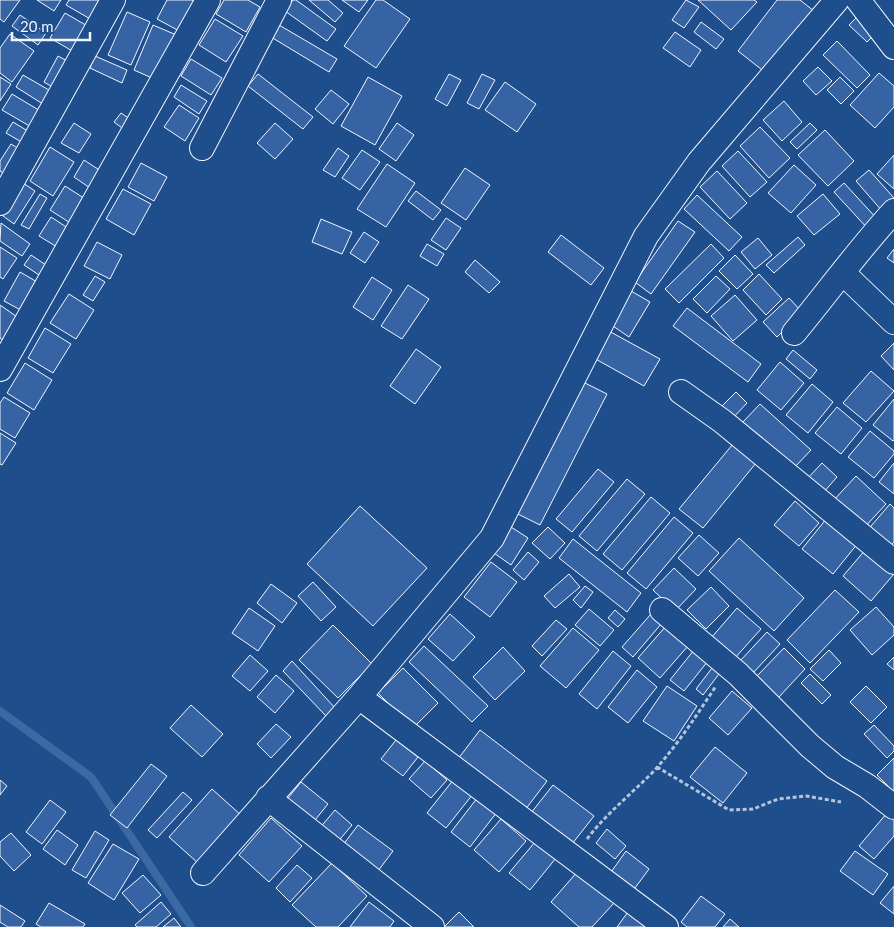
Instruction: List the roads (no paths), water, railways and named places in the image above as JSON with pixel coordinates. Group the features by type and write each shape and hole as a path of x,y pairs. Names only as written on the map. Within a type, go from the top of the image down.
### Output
{"street":[{"path":"0,203 113,0"},
{"path":"0,369 208,0"},
{"path":"202,148 279,0"},
{"path":"203,873 358,696 492,538 646,236 699,162 837,0"},
{"path":"858,0 894,47"},
{"path":"794,333 843,273 856,254 894,211"},
{"path":"843,273 894,322"},
{"path":"682,392 722,421 894,562"},
{"path":"662,610 730,667 810,746 835,767 867,786 894,807"},
{"path":"358,696 666,927"},
{"path":"268,798 432,927"}],"waterway":[{"path":"0,711 91,777 191,927"}]}
